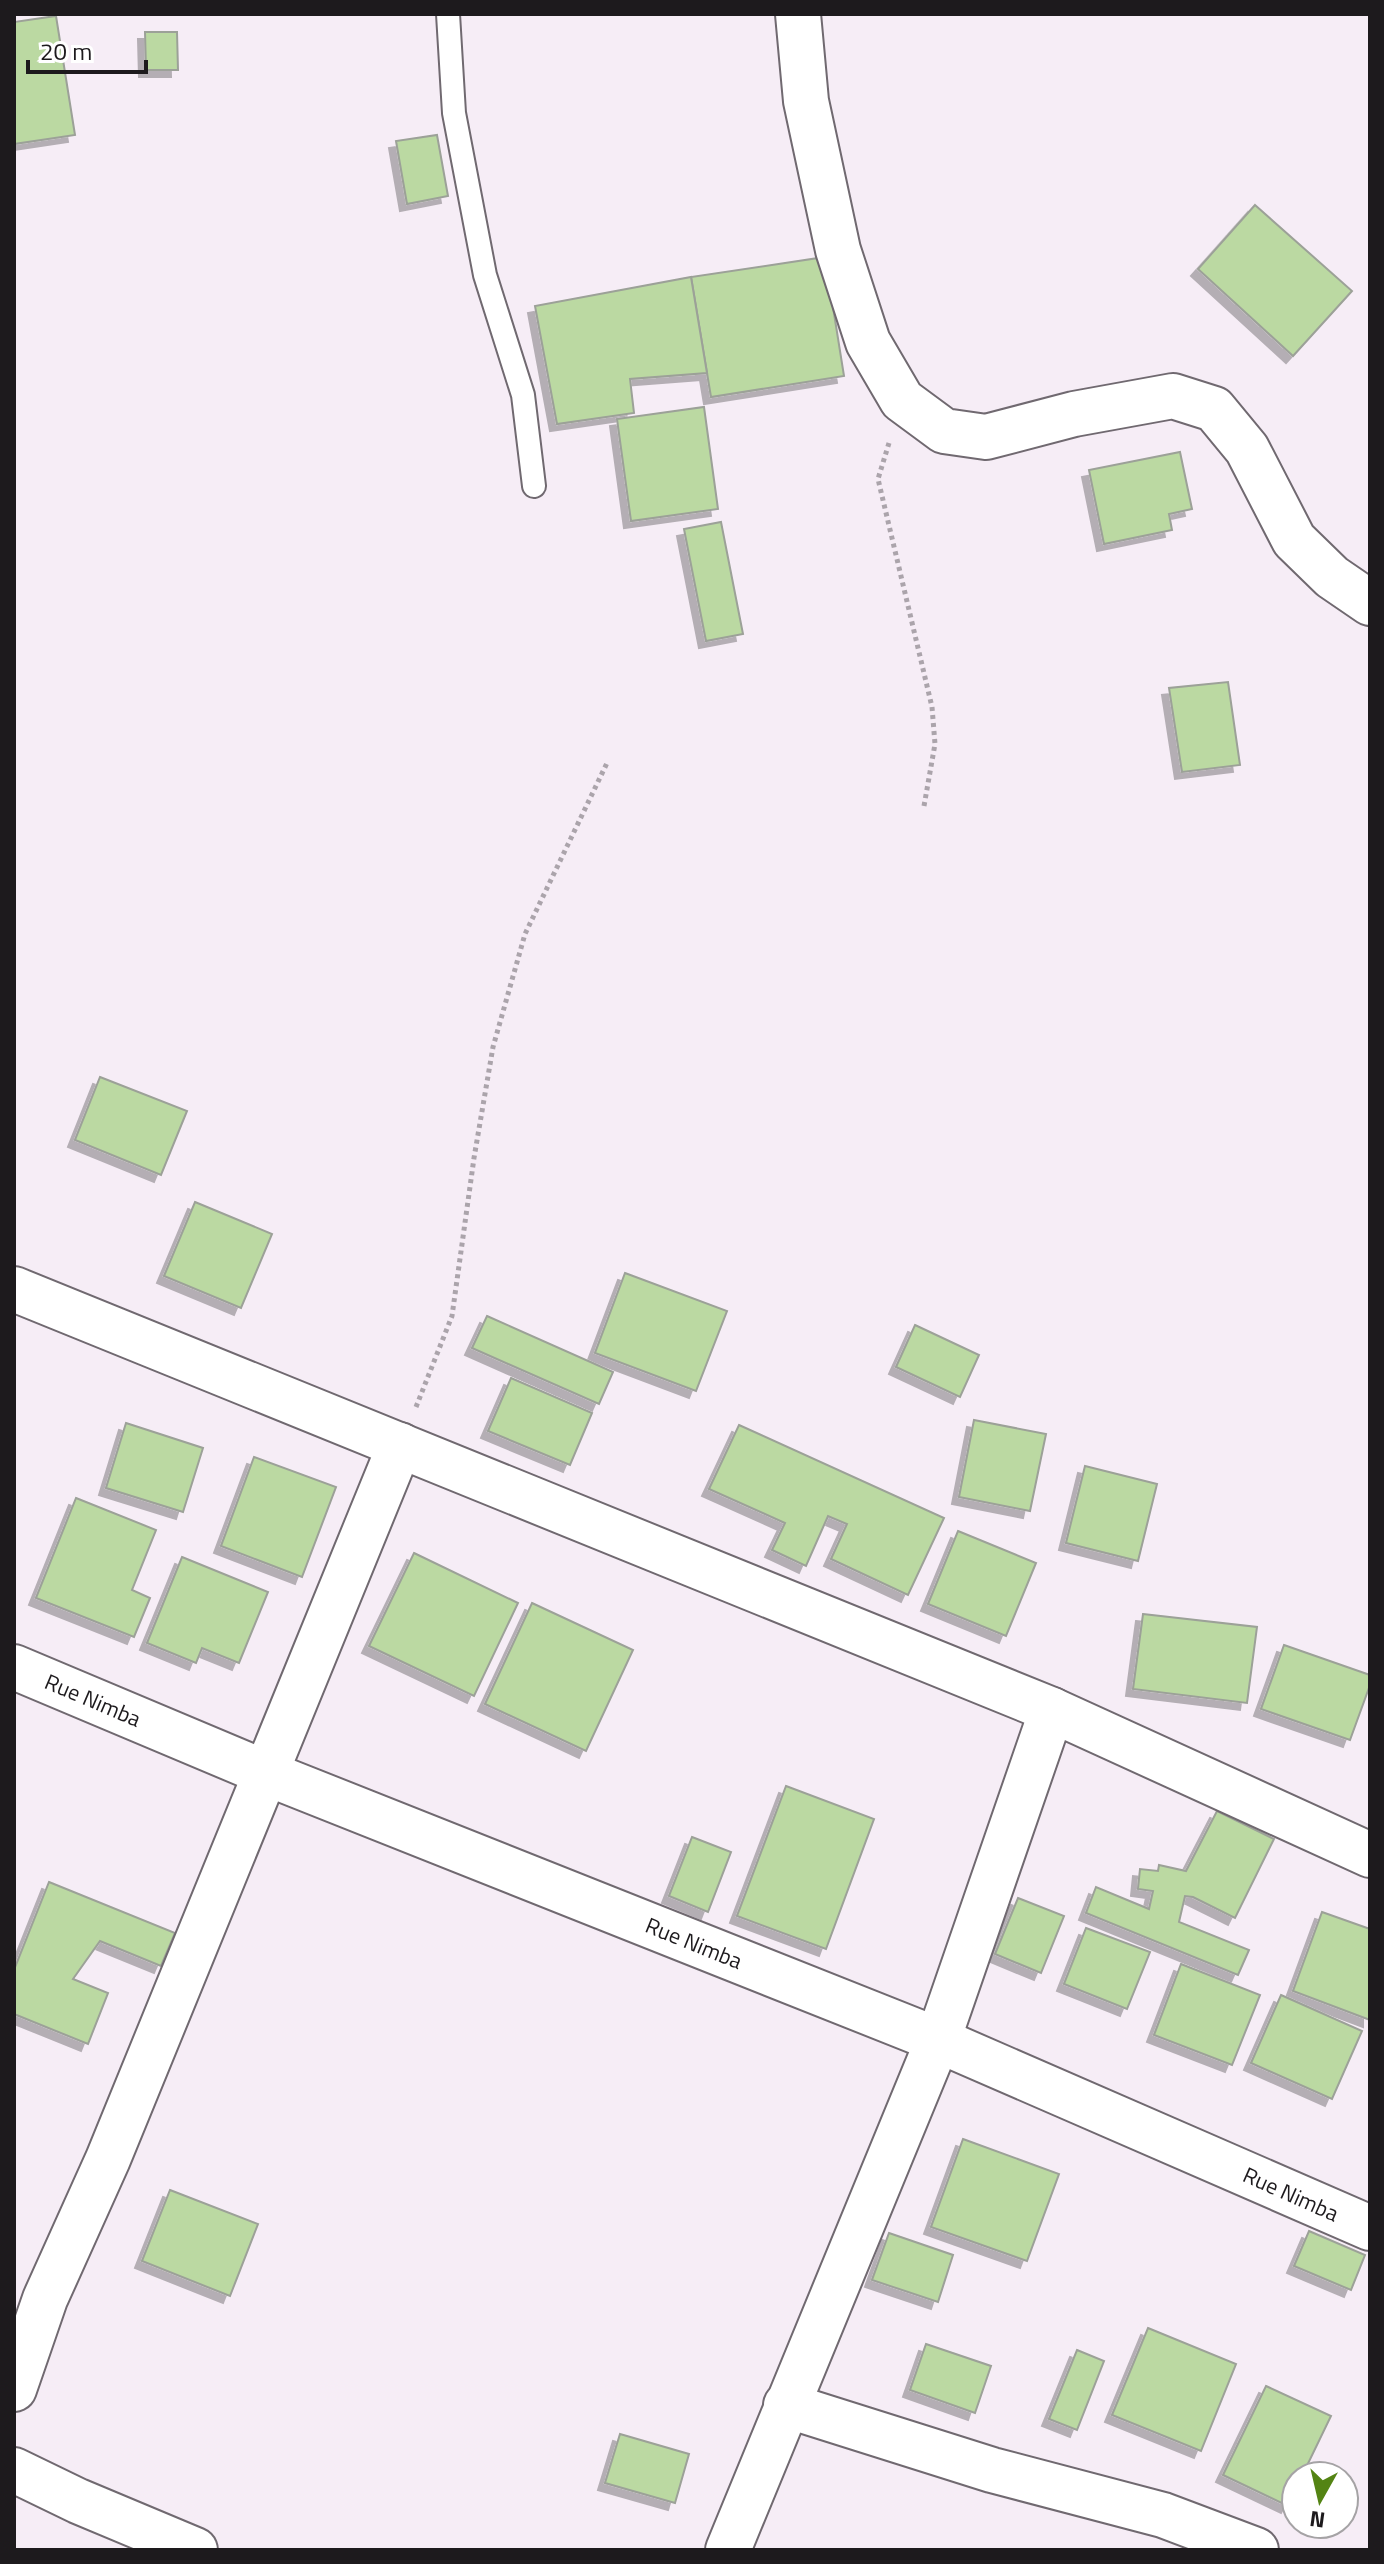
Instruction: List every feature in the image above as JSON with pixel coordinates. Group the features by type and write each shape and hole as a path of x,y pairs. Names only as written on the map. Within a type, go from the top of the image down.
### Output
{"street":[{"path":"798,14 806,101 838,250 868,342 902,400 944,431 986,437 1074,414 1173,396 1214,409 1247,449 1294,540 1332,577 1370,603"},
{"path":"14,1289 1052,1710 1370,1855"},
{"path":"14,2389 45,2299 108,2159 400,1445"},
{"name":"Rue Nimba","path":"14,1667 266,1773 938,2040 1370,2228"},
{"path":"728,2550 938,2040 1052,1710"},
{"path":"786,2405 992,2470 1163,2515 1256,2550"},
{"path":"14,2470 78,2501 195,2550"}],"lane":[{"path":"448,14 454,113 485,275 523,395 534,486"}],"path":[{"path":"902,400 878,479 932,707 935,744 924,806"},
{"path":"400,1445 452,1316 493,1047 525,934 607,763"}],"building":[{"path":"56,16 75,135 14,144 14,22"},
{"path":"145,32 177,32 178,70 146,70"},
{"path":"437,135 448,196 407,204 396,141"},
{"path":"1255,205 1352,291 1293,356 1198,269"},
{"path":"825,257 844,376 711,397 691,277"},
{"path":"691,277 707,373 630,379 634,413 557,424 535,306"},
{"path":"704,407 718,509 631,521 617,419"},
{"path":"1180,452 1192,509 1169,514 1172,530 1104,544 1089,470"},
{"path":"721,522 743,634 706,641 684,529"},
{"path":"1228,682 1240,765 1182,772 1169,688"},
{"path":"100,1077 187,1111 161,1175 75,1140"},
{"path":"195,1202 272,1234 241,1308 164,1276"},
{"path":"625,1273 727,1311 696,1391 595,1353"},
{"path":"487,1316 613,1372 599,1404 472,1348"},
{"path":"915,1325 979,1355 960,1397 896,1367"},
{"path":"511,1378 592,1413 570,1465 488,1431"},
{"path":"974,1420 1046,1434 1030,1511 959,1497"},
{"path":"126,1423 203,1448 183,1512 106,1488"},
{"path":"739,1425 944,1518 908,1595 831,1559 847,1524 828,1516 806,1566 772,1550 785,1523 709,1489"},
{"path":"254,1457 336,1487 302,1577 221,1546"},
{"path":"1085,1466 1157,1484 1138,1561 1066,1543"},
{"path":"76,1498 156,1530 132,1590 150,1598 134,1637 36,1598"},
{"path":"958,1531 1036,1563 1006,1636 928,1604"},
{"path":"414,1553 518,1603 474,1696 369,1646"},
{"path":"182,1557 268,1592 239,1663 202,1648 196,1663 147,1643"},
{"path":"532,1603 633,1650 586,1751 485,1704"},
{"path":"1143,1614 1257,1627 1247,1703 1133,1689"},
{"path":"1284,1645 1370,1675 1370,1685 1350,1740 1261,1709"},
{"path":"786,1786 874,1819 826,1949 737,1916"},
{"path":"1217,1811 1274,1839 1235,1918 1185,1896 1179,1922 1249,1950 1238,1975 1086,1913 1096,1887 1149,1909 1153,1891 1138,1889 1140,1869 1158,1871 1159,1865 1186,1871"},
{"path":"692,1837 731,1852 708,1912 669,1896"},
{"path":"49,1882 175,1933 161,1966 100,1941 73,1979 108,1993 88,2044 14,2014 14,1970"},
{"path":"1018,1898 1064,1916 1041,1973 995,1954"},
{"path":"1322,1912 1370,1929 1370,2020 1293,1991"},
{"path":"1086,1928 1150,1952 1127,2009 1064,1984"},
{"path":"1181,1964 1260,1995 1232,2065 1154,2035"},
{"path":"1281,1995 1362,2031 1332,2099 1251,2063"},
{"path":"963,2139 1059,2174 1027,2261 931,2227"},
{"path":"170,2190 258,2224 230,2296 142,2261"},
{"path":"1309,2231 1365,2255 1351,2290 1294,2266"},
{"path":"889,2233 953,2255 938,2302 872,2280"},
{"path":"1148,2328 1236,2364 1201,2451 1112,2415"},
{"path":"926,2344 991,2366 975,2413 910,2390"},
{"path":"1077,2350 1104,2361 1077,2430 1049,2419"},
{"path":"1266,2386 1331,2416 1310,2460 1280,2460 1280,2502 1223,2475"},
{"path":"620,2434 689,2454 675,2503 605,2483"}]}
